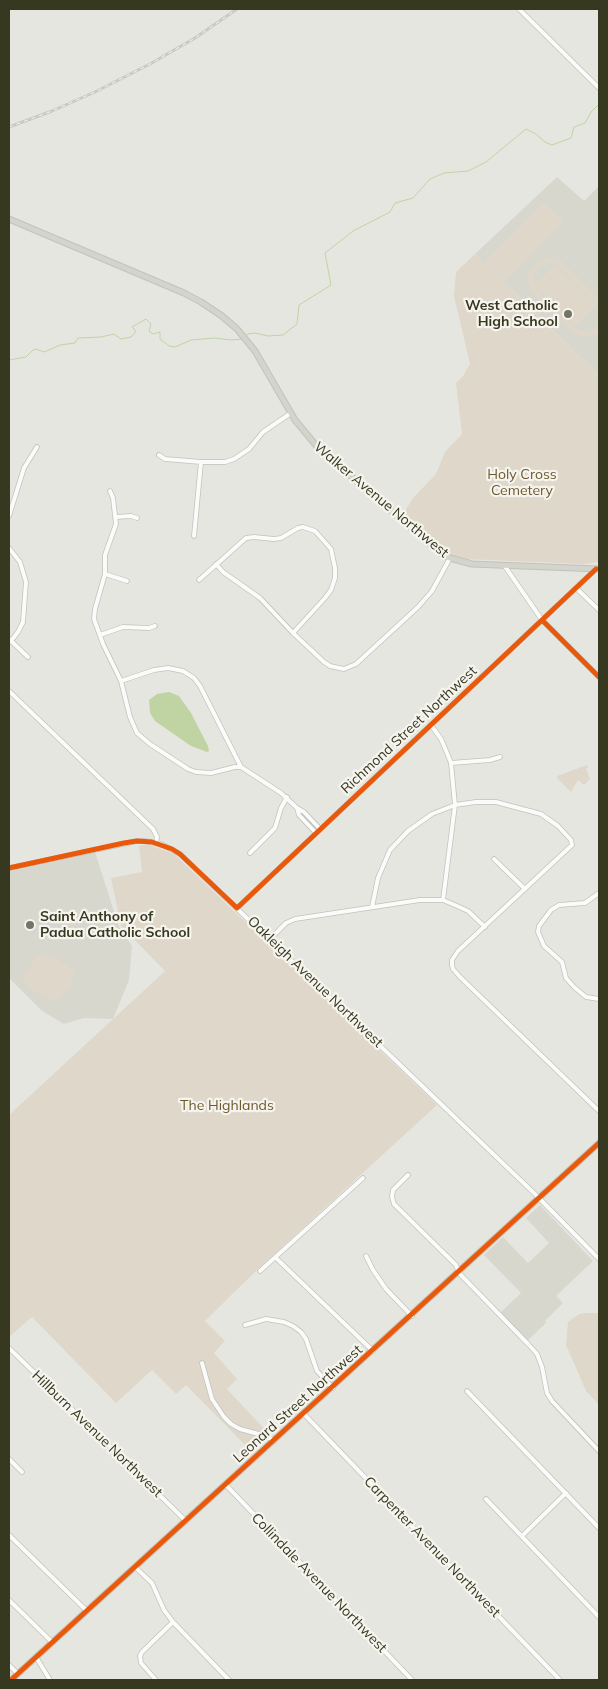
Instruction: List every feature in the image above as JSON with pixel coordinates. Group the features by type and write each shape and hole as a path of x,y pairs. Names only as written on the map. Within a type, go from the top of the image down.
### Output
{"main road":[{"name":"Walker Avenue Northwest","path":"9,220 184,293 210,308 237,329 247,340 266,368 300,428 322,452 434,548 450,558 472,564 598,569"},
{"name":"Leonard Street Northwest","path":"11,1680 412,1316 599,1143"}],"street":[{"path":"519,9 599,88"},
{"path":"158,455 165,459 225,462 234,459 249,449 263,432 291,413"},
{"path":"9,516 24,468 38,447"},
{"path":"194,536 201,462"},
{"path":"110,491 116,516 115,529 105,555 105,574 94,619 120,681 137,733 150,744 188,769 196,772 211,773 241,767"},
{"path":"116,516 137,518"},
{"path":"199,580 246,538 281,538 298,528 304,527 315,531 331,549 335,578 326,598 293,632"},
{"path":"9,548 20,562 26,582 23,622 18,632 10,640 28,657"},
{"path":"216,564 223,572 260,598 330,666 344,669 351,667 365,657 426,598 450,558"},
{"path":"503,565 542,620 599,677"},
{"name":"Richmond Street Northwest","path":"237,908 320,828 598,569"},
{"path":"105,574 128,581"},
{"path":"576,588 599,610"},
{"path":"100,635 123,627 149,628 155,626"},
{"path":"120,681 154,670 168,668 182,671 194,678 200,686 241,767 287,797 320,828"},
{"path":"9,691 153,829 156,837 156,843 145,841 124,843 9,868"},
{"path":"431,724 445,746 450,763 454,805 443,900"},
{"path":"450,763 490,760 500,757"},
{"path":"250,853 275,828 281,808 287,797"},
{"path":"372,907 378,878 390,850 408,830 432,814 454,805 496,802 541,814 558,826 572,840 572,845 454,956 452,960 453,969 460,978 599,1111"},
{"path":"297,808 299,815 316,833"},
{"name":"Oakleigh Avenue Northwest","path":"156,843 172,848 180,854 540,1198 599,1259"},
{"path":"494,859 525,890"},
{"path":"599,893 595,898 585,903 558,905 543,918 538,932 544,946 562,962 566,978 574,987 586,996 599,999"},
{"path":"595,898 599,902"},
{"path":"270,940 286,923 295,919 420,900 443,900 468,911 485,927"},
{"path":"408,1175 393,1190 392,1198 394,1204 456,1265 459,1273 537,1354 552,1401 599,1451"},
{"path":"260,1271 363,1178"},
{"path":"366,1256 380,1282 412,1316"},
{"path":"276,1258 373,1351"},
{"path":"246,1325 266,1319 284,1322 293,1326 306,1339 317,1371 333,1388"},
{"name":"Hillburn Avenue Northwest","path":"9,1348 186,1521"},
{"path":"202,1363 212,1399 224,1417 240,1429 266,1436 274,1441"},
{"path":"467,1391 599,1528"},
{"name":"Carpenter Avenue Northwest","path":"304,1414 560,1680"},
{"path":"9,1459 22,1472"},
{"name":"Collindale Avenue Northwest","path":"226,1485 412,1680"},
{"path":"522,1536 566,1493"},
{"path":"486,1499 599,1617"},
{"path":"9,1535 86,1611"},
{"path":"135,1567 152,1583 164,1610 173,1622 230,1680"},
{"path":"9,1600 52,1642"},
{"path":"156,1680 141,1663 140,1656 173,1622"},
{"path":"36,1657 50,1680"},
{"path":"9,1664 18,1674"}],"shaded area":[{"name":"West Catholic High School","path":"557,177 584,201 599,186 599,375 475,254"},
{"path":"169,692 179,696 191,713 209,751 191,746 155,721 150,713 149,700 157,694"},
{"path":"94,849 119,927 132,946 129,980 113,1019 84,1018 64,1024 42,1011 9,978 9,868"},
{"path":"540,1205 593,1261 556,1296 563,1303 527,1341 500,1313 521,1293 484,1255 503,1237 528,1263 549,1243 526,1218"}],"green space":[{"path":"544,202 564,221 505,281 485,262"},
{"name":"Holy Cross Cemetery","path":"475,254 599,375 599,562 584,564 454,557 427,539 402,516 413,498 436,474 445,452 462,434 456,383 470,364 454,296 456,272"},
{"path":"546,258 558,259 562,262 599,299 599,306 558,265 550,263 540,265 535,272 533,280 538,291 578,330 588,332 599,325 599,333 583,337 573,333 532,292 528,282 528,273 537,262"},
{"path":"555,265 597,306 575,326 535,285"},
{"path":"587,765 588,768 586,768 590,779 584,785 578,780 571,792 557,778 557,776"},
{"name":"The Highlands","path":"147,844 174,854 437,1105 258,1269 205,1321 225,1341 214,1353 237,1379 227,1389 270,1435 252,1452 186,1385 176,1394 152,1370 116,1403 32,1317 9,1337 9,1115 165,971 121,926 111,878 142,872 139,846"},
{"path":"62,909 77,912 74,926 58,922"},
{"path":"37,955 53,956 75,972 70,989 55,1001 33,990 22,981"},
{"path":"599,1313 599,1405 586,1391 566,1345 568,1322 579,1314"}],"waterway":[{"path":"245,336 255,333 268,336 283,335 297,324 299,305 331,285 325,253 353,231 390,212 395,203 413,198 430,179 444,173 468,171 486,162 526,129 552,145 571,138 574,127 585,123 591,112 599,104"},
{"path":"9,360 26,357 36,349 44,352 60,345 75,343 78,338 101,337 114,334 121,339 131,337 135,333 132,327 146,319 151,324 149,331 153,334 160,332 160,339 169,346 175,347 191,340 214,338 242,339"}],"railway":[{"path":"9,127 95,92 150,64 195,38 237,9"}],"cycle path":[{"path":"9,868 124,843 137,841 152,842 180,854 237,908 596,569"},
{"path":"542,620 599,677"},
{"path":"11,1680 599,1143"}],"place":[{"name":"West Catholic High School","path":"568,314"},
{"name":"Saint Anthony of Padua Catholic School","path":"30,925"}]}
